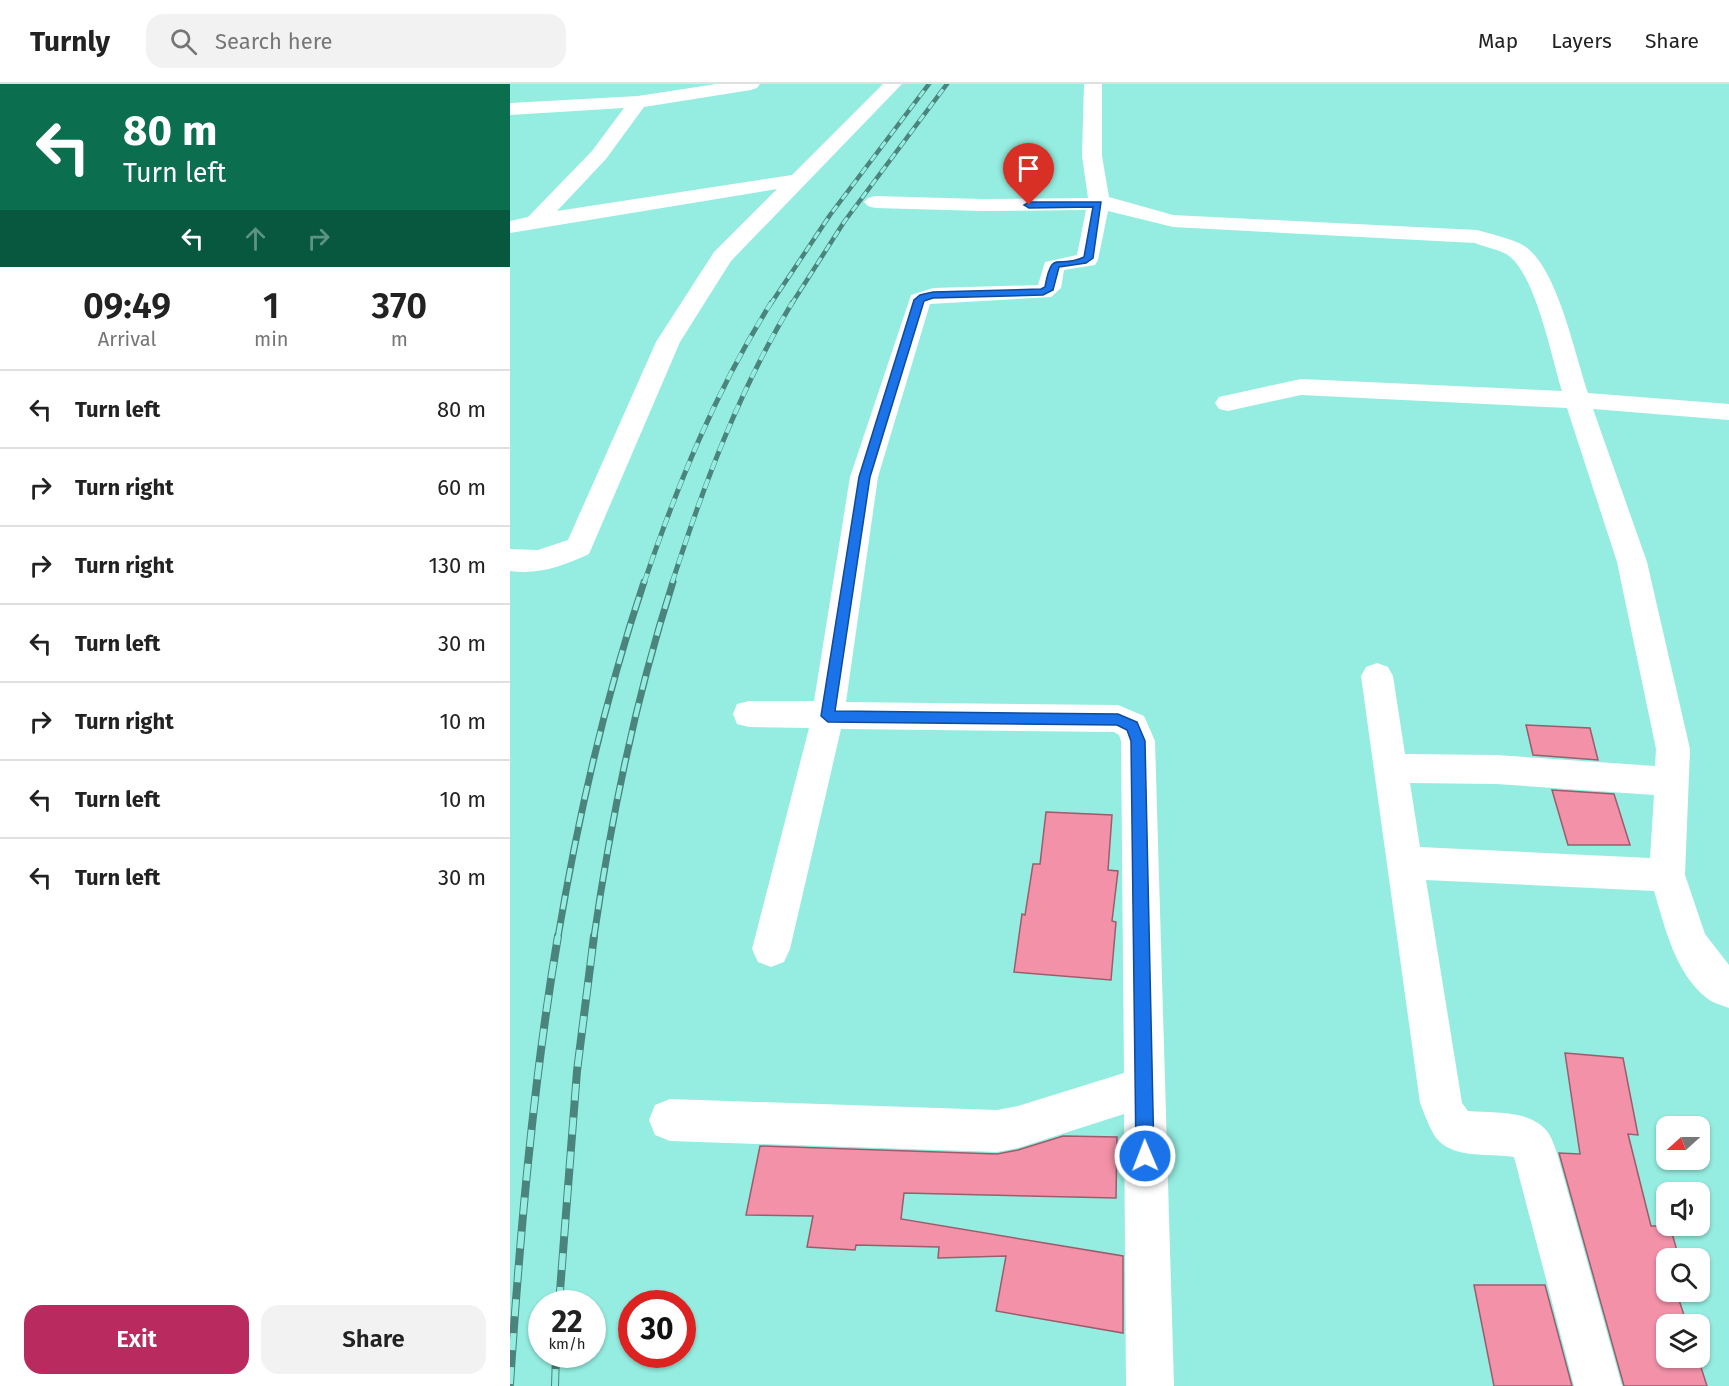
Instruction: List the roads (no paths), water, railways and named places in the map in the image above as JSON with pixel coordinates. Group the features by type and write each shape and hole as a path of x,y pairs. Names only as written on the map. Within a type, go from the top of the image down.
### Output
{"street":[{"path":"511,100 638,102 751,84"},
{"path":"510,560 531,564 579,547 668,342 722,257 893,84"},
{"path":"771,949 828,716 864,477 919,300 933,295 1043,292 1050,288 1053,267 1088,260 1098,202 1092,156 1093,84"},
{"path":"535,222 599,155 638,102"},
{"path":"510,227 798,180"},
{"path":"875,202 994,205 1098,202 1173,221 1477,237 1514,249 1525,258 1557,326 1578,400 1632,562 1673,749 1667,875 1689,943 1704,966 1721,985 1729,989"},
{"path":"1228,403 1301,387 1578,400 1729,412"},
{"path":"1377,676 1441,1103 1448,1120 1458,1131 1518,1136 1529,1142 1536,1153 1598,1386"},
{"path":"749,714 1118,719 1132,726 1138,741 1150,1386"},
{"path":"1391,769 1441,767 1497,769 1672,782"},
{"path":"1405,863 1667,875"},
{"path":"670,1120 997,1131 1018,1127 1144,1087"}],"railway":[{"path":"770,305 830,215 929,84"},
{"path":"791,305 844,222 947,84"},
{"path":"644,583 699,439 715,404 771,303"},
{"path":"672,583 696,511 724,440 755,370 792,303"},
{"path":"558,937 574,847 594,758 617,670 644,582"},
{"path":"594,937 608,848 636,713 673,582"},
{"path":"510,1384 528,1159 541,1047 558,936"},
{"path":"560,1290 577,1071 594,936"},
{"path":"555,1386 556,1368"}]}
